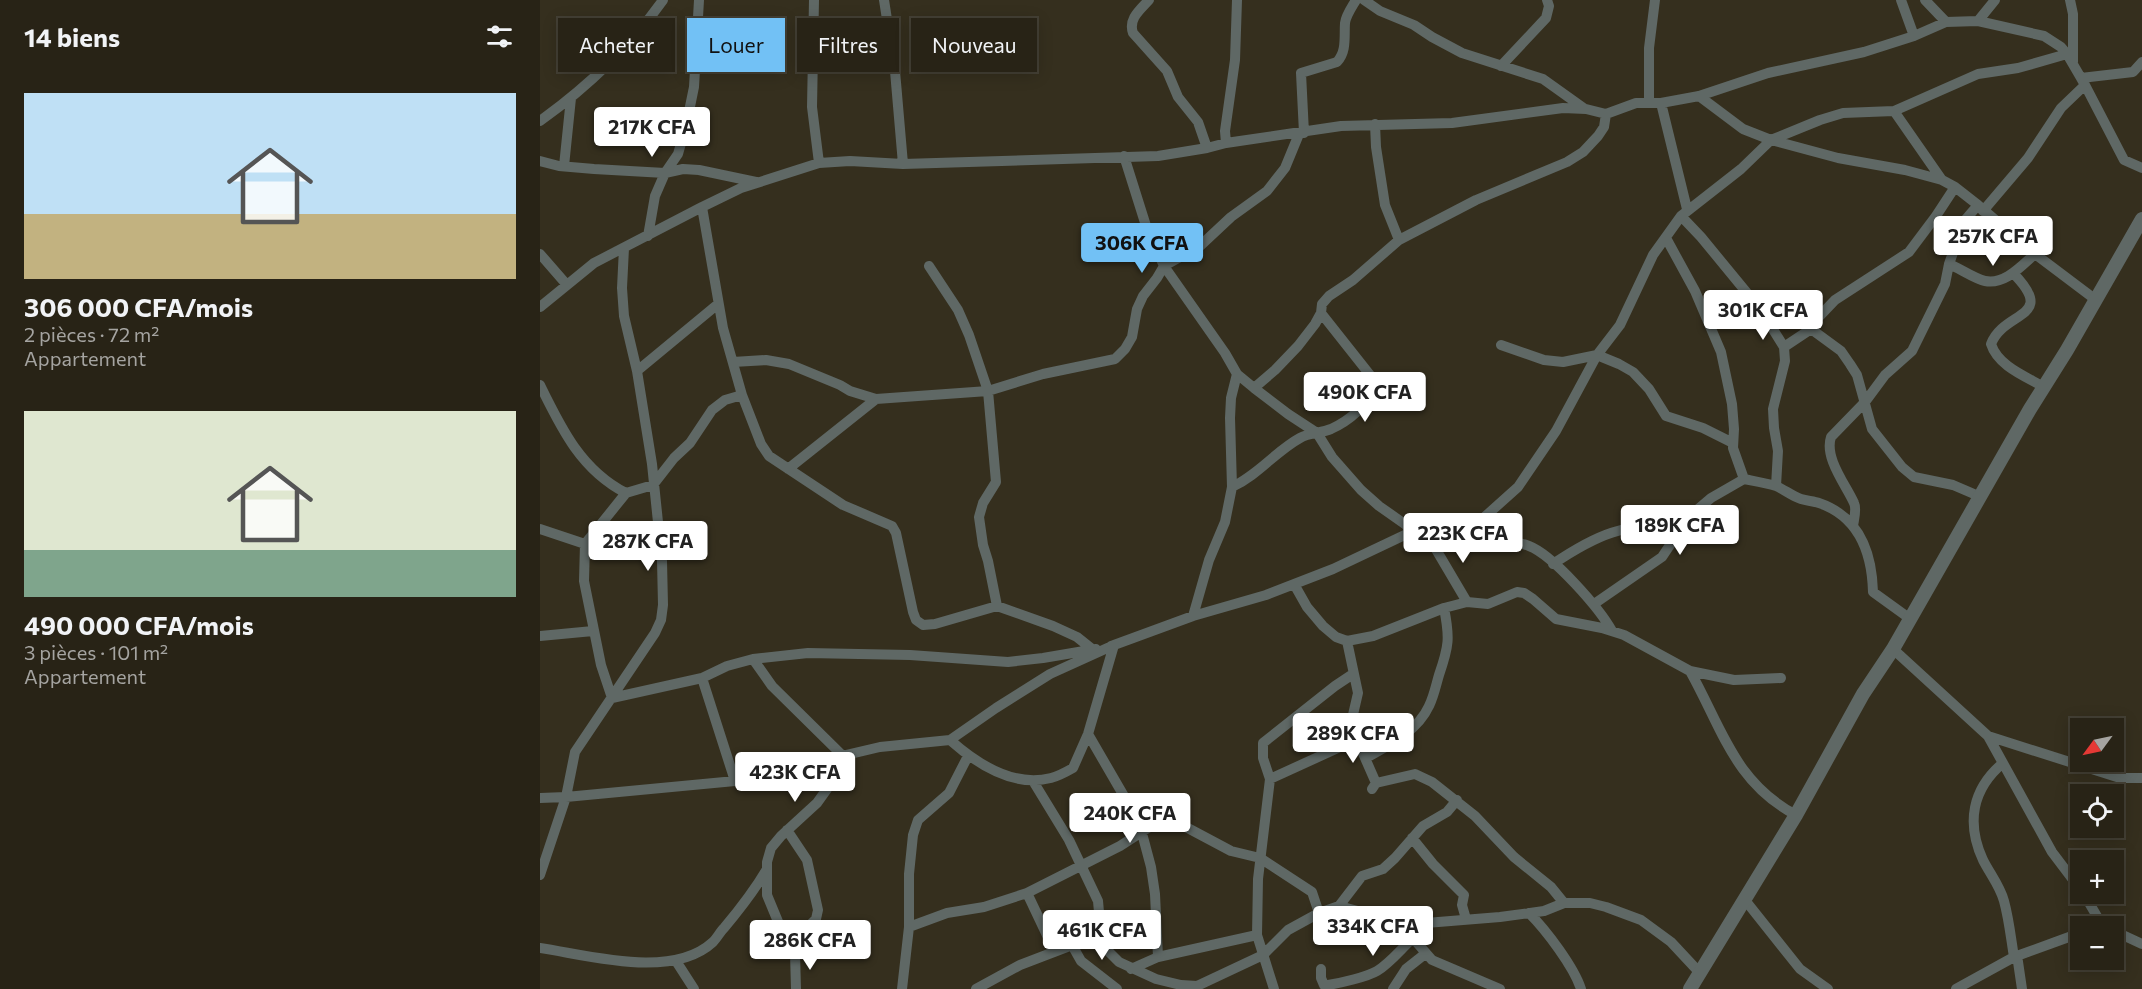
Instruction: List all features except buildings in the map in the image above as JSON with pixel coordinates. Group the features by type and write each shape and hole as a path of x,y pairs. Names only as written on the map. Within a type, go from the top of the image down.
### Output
{"street":[{"path":"540,121 571,98 623,49 663,0"},
{"path":"648,236 656,196 665,173 680,147 690,106 694,87 699,0"},
{"path":"814,0 812,107 819,163"},
{"path":"884,0 895,71 903,164"},
{"path":"1149,0 1134,16 1131,26 1133,33 1167,71 1178,97 1198,122 1207,148"},
{"path":"1226,143 1225,131 1234,60 1237,0"},
{"path":"734,363 766,360 789,364 850,391 876,399 988,391 1043,374 1114,359 1125,349 1132,337 1137,309 1143,296 1164,266 1200,246 1231,217 1267,191 1285,168 1301,133 1300,73 1337,62 1341,57 1346,32 1345,23 1356,0"},
{"path":"1364,0 1380,11 1414,25 1462,52 1543,79 1586,109"},
{"path":"1501,66 1546,18 1549,6 1547,0"},
{"path":"1649,103 1649,48 1655,0"},
{"path":"1901,0 1914,36"},
{"path":"1926,0 1946,22"},
{"path":"1978,21 1995,0"},
{"path":"2070,0 2073,14 2070,58"},
{"path":"540,307 594,262 757,182 819,163 850,161 903,164 1158,156 1226,143 1341,126 1452,123 1563,108 1586,109 1606,114 1636,103 1661,103 1699,96 1805,64 1855,54 1914,36 1946,22 1978,21 2044,36 2070,58 2124,160 2142,168"},
{"path":"1460,539 1518,488 1557,431 1597,355 1620,325 1643,279 1646,268 1684,213 1742,169 1771,140 1843,113 1894,111 1978,74 2070,58"},
{"path":"1853,526 1856,504 1839,478 1828,444 1831,437 1864,402 1885,375 1912,351 1945,284 1949,264 1966,219 1981,208 2028,158 2061,108 2083,82 2133,72 2142,62"},
{"path":"1699,96 1743,129 1771,140 1838,158 1905,170 1942,180 1955,187 2034,254 2096,300"},
{"path":"564,166 571,98"},
{"path":"1661,103 1684,213 1761,310 1784,347 1785,361 1773,409 1778,451 1776,486"},
{"path":"1894,111 1942,180"},
{"path":"1254,388 1298,346 1321,313 1322,304 1329,296 1353,280 1399,240 1476,200 1567,162 1583,152 1598,136 1604,127 1606,114"},
{"path":"1375,124 1376,147 1385,205 1399,240"},
{"path":"1124,156 1147,229 1164,266 1225,353 1237,374 1288,414 1317,433 1332,458 1355,484 1379,506 1406,525 1411,532 1431,541 1484,538 1532,547 1594,604 1612,632"},
{"path":"540,161 594,170 665,173 699,170 757,182"},
{"path":"1784,347 1811,328 1835,300 1908,252 1955,187"},
{"path":"702,207 718,304 742,394 761,444 769,456 843,505 892,526 896,532 913,612 916,620 923,625 935,624 997,606 1053,626 1077,638 1092,649"},
{"path":"1690,989 1796,814 1863,694 1893,649 2142,219"},
{"path":"1666,238 1695,291 1721,352 1732,404 1737,460 1744,479"},
{"path":"540,875 566,797 575,752 655,633 661,620 662,561 652,464 637,370 623,309 624,248"},
{"path":"540,254 567,285"},
{"path":"1949,264 1984,281 2003,279 2034,254"},
{"path":"929,266 958,310 973,343 988,391 996,482 983,502 979,518 997,606"},
{"path":"2013,273 2026,286 2031,298 2031,306 2025,313 2000,329 1991,344 2001,361 2044,387"},
{"path":"637,370 718,304"},
{"path":"1232,487 1247,480 1301,438 1331,429 1351,416 1361,408 1378,385 1321,313"},
{"path":"1811,328 1841,351 1857,375 1872,429 1892,456 1914,477 1953,485 1981,497"},
{"path":"1501,345 1544,360 1563,362 1597,355 1633,372 1649,389 1666,416 1703,428 1734,443"},
{"path":"1194,616 1209,560 1225,522 1232,487 1230,418 1231,398 1237,374"},
{"path":"540,385 574,448 609,484 626,493"},
{"path":"612,698 601,665 584,581 585,544 626,493 653,485 674,458 690,443 712,410 725,400 742,394"},
{"path":"788,469 876,399"},
{"path":"1553,564 1611,531 1633,526 1677,527 1711,498 1744,479 1776,486 1802,500 1817,502 1829,507 1853,526 1872,567 1873,592 1909,618"},
{"path":"1594,604 1662,557 1676,536 1677,527"},
{"path":"540,529 585,544"},
{"path":"540,798 735,781 880,747 950,740 1050,674 1114,645 1194,616 1266,595 1411,532"},
{"path":"1431,541 1467,602"},
{"path":"1294,584 1307,607 1323,626 1336,637 1347,641 1373,636 1444,608 1467,602 1488,604 1517,592 1524,593 1556,619 1624,636 1690,671 1734,680 1781,678"},
{"path":"1366,758 1407,733 1428,709 1449,638 1444,608"},
{"path":"540,636 593,631"},
{"path":"1270,778 1338,749 1352,719 1358,693 1347,641"},
{"path":"612,698 702,678 727,666 753,659 808,653 910,655 1008,662 1114,645"},
{"path":"950,740 980,764 1009,777 1033,781 1052,778 1073,768 1088,734 1114,645"},
{"path":"1893,649 1988,736 2052,852 2070,876"},
{"path":"753,659 772,686 843,756"},
{"path":"1690,671 1745,774 1763,792 1796,814"},
{"path":"1274,989 1257,935 1260,858 1270,778 1263,758 1263,743 1335,686 1353,675"},
{"path":"702,678 735,781"},
{"path":"1352,719 1374,786 1415,774 1432,782 1457,800 1514,857 1551,887 1564,903"},
{"path":"1088,734 1142,832 1155,894 1158,957"},
{"path":"1988,736 2120,778 2142,778"},
{"path":"796,989 795,953 766,895 767,868 771,848 817,803 827,789 843,756"},
{"path":"903,989 909,927 909,874 913,835 918,820 949,793 969,756"},
{"path":"2003,763 1989,775 1981,788 1973,819 1977,843 2004,902 2022,989"},
{"path":"1033,781 1069,840 1098,901 1101,934 1108,951 1119,962 1131,969 1156,979 1180,985 1197,986 1263,955 1288,930 1319,913 1339,906 1362,876 1383,869 1429,821 1447,812 1457,800"},
{"path":"909,927 947,913 984,907 1027,893 1161,822 1200,833 1232,851 1260,858 1312,892 1319,913"},
{"path":"787,830 807,860 818,910 816,919 789,940"},
{"path":"1412,838 1433,864 1464,895 1462,905 1467,919"},
{"path":"540,948 614,960 665,963 676,961 712,943 744,905 767,868"},
{"path":"1027,893 1054,950"},
{"path":"1745,900 1800,969 1828,989"},
{"path":"1339,906 1399,921 1426,923 1544,911 1564,903 1590,903 1641,920 1671,942 1699,972"},
{"path":"1529,913 1543,927 1568,964 1581,989"},
{"path":"1399,921 1432,960 1500,989"},
{"path":"976,989 1054,950 1101,934"},
{"path":"1131,969 1158,957 1257,935"},
{"path":"2124,936 2142,944"},
{"path":"1956,989 2016,956 2070,937"},
{"path":"1321,969 1324,985 1369,975 1385,966 1412,939"},
{"path":"1072,945 1082,961 1117,989"},
{"path":"1392,989 1406,969 1425,954"},
{"path":"676,961 694,989"}]}
